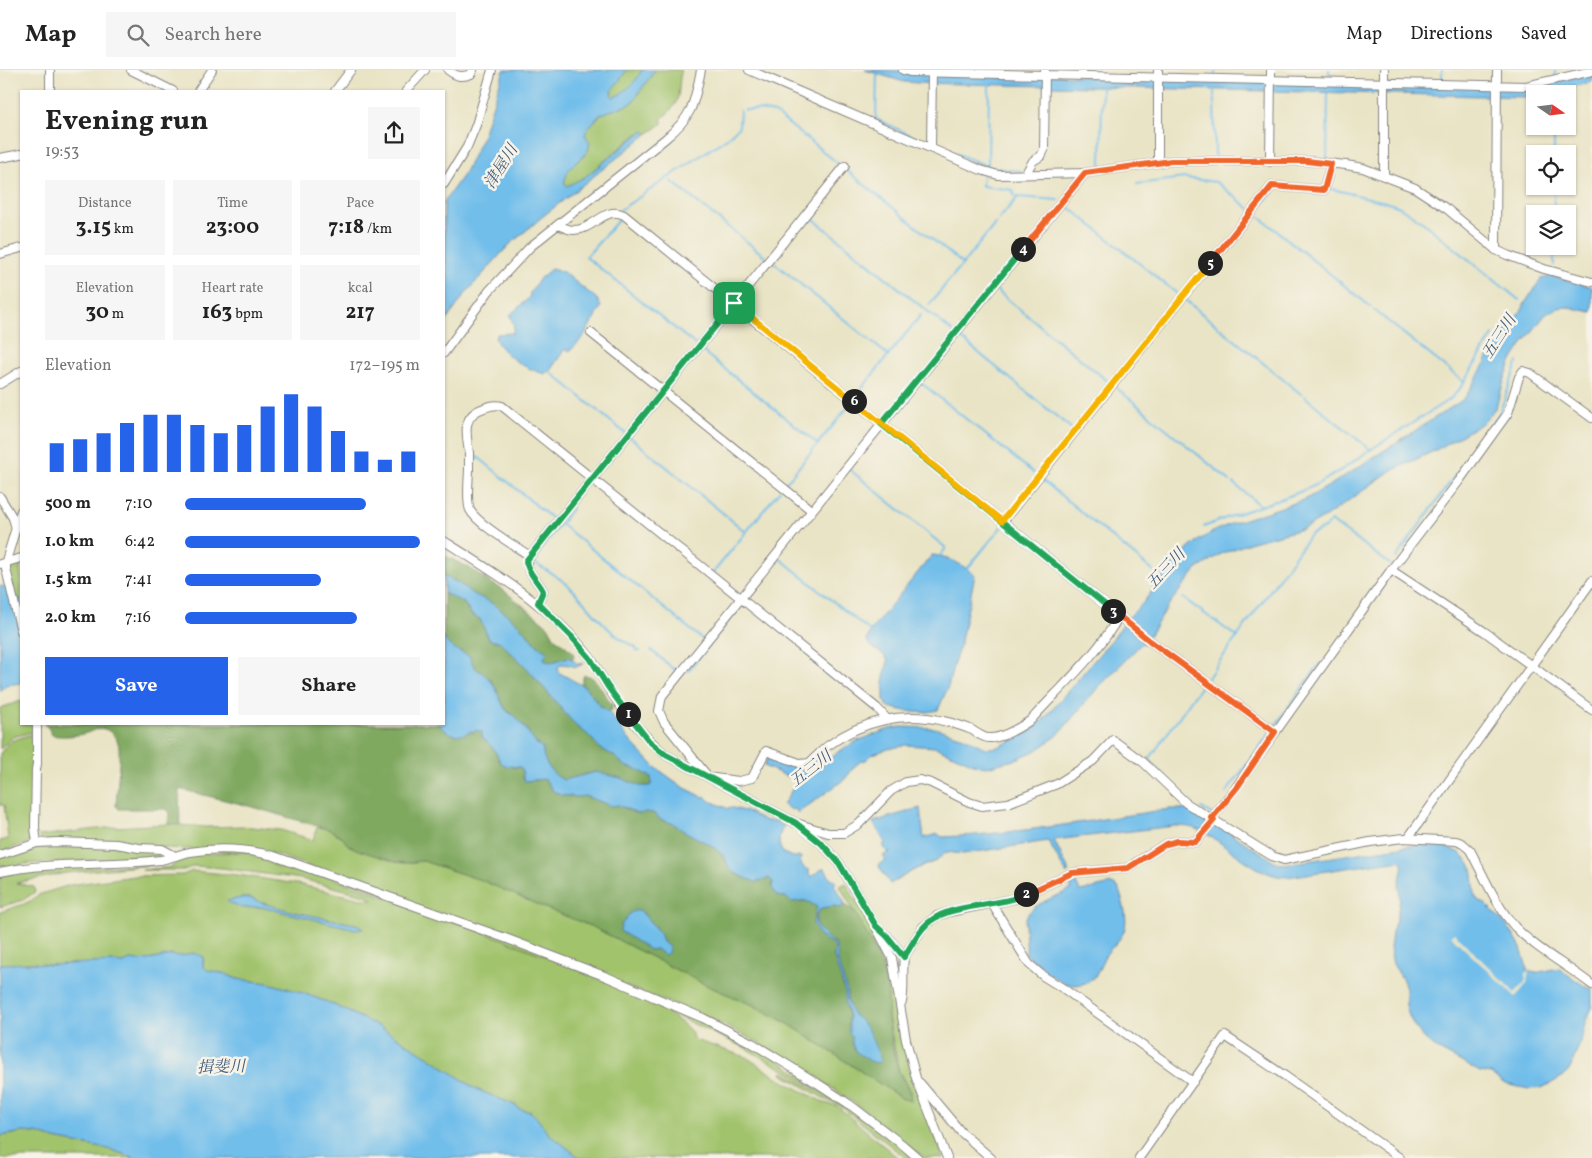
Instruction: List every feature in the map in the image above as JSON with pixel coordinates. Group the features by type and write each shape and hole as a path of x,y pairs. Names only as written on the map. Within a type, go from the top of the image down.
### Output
{"street":[{"path":"50,70 50,90"},
{"path":"131,70 171,90"},
{"path":"199,90 212,70"},
{"path":"336,90 351,70"},
{"path":"407,90 425,70"},
{"path":"448,70 456,76 464,77 471,74 473,70"},
{"path":"445,182 467,147 476,125 492,70"},
{"path":"696,70 696,94"},
{"path":"445,351 489,291 530,247 676,130 690,112 701,70"},
{"path":"749,70 981,170 998,175 1085,173 1158,162 1198,160 1307,161 1346,164 1363,168 1415,188 1431,197 1496,250 1544,269 1592,282"},
{"path":"903,70 1158,74 1271,80 1497,86 1526,86 1592,71"},
{"path":"1270,162 1271,70"},
{"path":"1384,70 1384,176"},
{"path":"1496,250 1497,70"},
{"path":"931,148 932,71"},
{"path":"1026,173 1033,161 1044,150 1045,72"},
{"path":"1158,74 1158,162"},
{"path":"0,158 20,154"},
{"path":"1002,521 1272,186 1324,190 1331,164"},
{"path":"538,603 543,591 527,567 526,561 845,166"},
{"path":"1085,173 662,696 659,711 664,722 708,777 739,781 752,778 766,750 802,764 809,763 830,745 857,729 888,718 909,717 942,720 987,738 1001,736 1031,720 1096,648 1111,630 1119,616"},
{"path":"558,225 573,230 587,228 605,215 620,213 734,303 1150,641 1275,732"},
{"path":"0,254 20,248"},
{"path":"445,358 469,318"},
{"path":"591,333 811,510"},
{"path":"901,1008 904,991 902,975 904,957 923,927 937,916 1018,898 1072,873 1128,868 1166,844 1178,841 1195,842 1202,835 1391,570 1508,413 1516,385 1523,371 1530,373 1592,418"},
{"path":"0,384 20,372"},
{"path":"530,556 478,520 468,508 469,454 466,426 473,414 492,405 502,406 888,718"},
{"path":"0,497 16,528"},
{"path":"20,514 4,565 20,627"},
{"path":"445,542 491,570 538,603 590,658 608,687 649,741 672,758 796,823 828,833 844,833 859,824 891,791 906,782 920,780 982,806 1008,803 1058,784 1093,761 1113,740 1143,762 1186,803 1272,856 1284,860 1370,842 1408,838 1462,843 1470,850 1500,906 1514,926 1528,940 1592,985"},
{"path":"4,565 20,558"},
{"path":"1391,570 1485,632 1592,710"},
{"path":"1408,838 1592,581"},
{"path":"37,725 38,764 36,769 35,828 37,843"},
{"path":"796,823 822,844 839,863 876,926 892,958 906,1040 916,1078 947,1158"},
{"path":"0,855 37,843 57,842 116,844 162,849 175,856"},
{"path":"0,872 24,867 162,860 190,852 211,850 243,850 274,856 505,938 607,977 703,1018 752,1043 849,1104 903,1144 918,1158"},
{"path":"992,904 1030,964 1043,976 1069,992 1193,1082"},
{"path":"876,926 904,957"},
{"path":"1138,1158 1225,1036 1285,1076 1400,1158"},
{"path":"916,1078 961,1132 990,1158"}],"green space":[{"path":"627,70 642,70 630,86 613,97 611,95 613,89"},
{"path":"655,70 681,70 678,97 673,108 661,119 663,123 647,134 645,131 637,134 585,177 570,186 566,186 564,182 569,169 586,154 585,135 588,128 601,114 631,104"},
{"path":"445,556 470,568 503,590 548,626 554,637 573,652 573,659 566,658 552,662 545,660 544,656 547,652 539,647 521,627 490,602 471,593 460,584 445,576"},
{"path":"20,560 20,599 14,595 8,569 14,561"},
{"path":"445,594 464,603 471,615 480,619 489,639 499,641 526,667 576,726 587,734 600,748 614,756 625,766 639,770 651,777 653,780 650,786 640,786 620,778 596,772 564,780 560,778 552,772 546,763 543,749 531,738 527,729 520,724 514,715 506,710 491,680 473,666 470,657 450,647 445,640"},
{"path":"584,675 593,678 597,682 612,704 612,710 604,709 581,684"},
{"path":"20,701 20,725 35,725 35,731 13,737 0,749 0,708"},
{"path":"45,725 440,725 473,732 479,730 500,762 512,767 520,767 523,772 522,777 527,781 545,779 553,791 561,795 585,796 612,806 618,805 634,813 653,813 660,819 674,824 712,846 724,856 729,868 734,873 755,882 769,878 773,882 772,885 777,896 786,897 791,902 807,902 817,907 813,923 823,938 835,948 834,957 845,992 849,1032 852,1037 868,1031 861,1021 852,1015 835,944 822,934 816,925 816,916 821,908 835,906 841,908 844,904 855,912 876,953 884,975 887,986 888,1017 898,1069 910,1092 911,1101 903,1099 784,1021 753,1005 710,987 593,927 481,880 423,861 396,862 358,850 348,845 341,836 328,829 245,805 179,789 180,825 168,824 169,811 165,809 119,809 116,806 119,747 115,737 105,729 96,729 71,736 52,735","holes":["642,912 661,935 663,942 659,950 650,950 620,931"]},
{"path":"32,734 34,736 34,841 0,852 0,841 8,839 4,805 0,805 0,753 11,741"},
{"path":"168,824 206,827 242,826 281,830 313,840 317,827 328,829 341,836 348,845 396,862 423,861 481,880 593,927 710,987 753,1005 784,1021 903,1099 911,1092 899,1071 888,1016 888,997 883,973 873,947 840,886 846,883 880,944 894,991 900,1037 916,1089 944,1158 924,1158 854,1103 819,1079 757,1042 705,1016 276,854 42,841 38,836 115,827"},
{"path":"38,846 116,846 157,851 161,857 24,864 0,870 0,857"},
{"path":"244,852 274,857 507,941 662,1002 753,1045 818,1085 817,1088 745,1048 664,1010 686,1026 695,1040 746,1057 783,1081 825,1103 837,1106 898,1158 580,1158 548,1133 531,1112 519,1109 517,1106 476,1089 380,1027 330,1003 297,991 268,983 237,979 226,974 207,970 203,966 204,957 192,953 182,957 171,955 139,961 130,960 124,963 0,964 0,912 24,904 38,895 70,885 134,876 183,875 192,871 238,875 297,884 361,899 373,899 365,895 301,879 222,868 194,866 184,870 142,870 172,867 182,856","holes":["250,898 294,912 359,925 363,929 261,907 244,908 231,904 228,901"]},
{"path":"160,864 66,873 16,883 34,887 35,892 23,900 0,907 0,876 25,870"},
{"path":"783,1072 827,1095 837,1098 915,1158 906,1158 839,1105 782,1074"},
{"path":"23,1132 36,1133 55,1139 108,1149 136,1158 0,1158 0,1136"}],"water":[{"name":"津屋川","path":"504,70 627,70 613,89 611,95 613,97 630,86 642,70 655,70 631,104 601,114 588,128 585,135 590,142 588,151 569,169 564,182 567,186 585,177 640,133 645,131 646,135 508,246 466,293 445,323 445,201 465,172 482,138"},
{"path":"865,70 1526,87 1526,97 918,83 904,82"},
{"path":"1592,73 1592,82 1576,86 1534,85"},
{"path":"551,269 563,272 597,299 601,307 582,339 570,351 565,349 549,372 547,371 545,374 530,369 509,356 495,338 497,334 513,333 514,326 510,315 529,298 530,293 541,277"},
{"path":"1552,276 1592,287 1592,312 1567,307 1558,308 1546,314 1513,359 1496,407 1485,421 1434,451 1389,472 1313,524 1302,529 1252,542 1221,554 1196,570 1170,603 1144,644 1142,643 1096,690 1057,736 1037,750 1014,760 986,767 976,765 935,747 906,745 873,754 866,760 861,761 845,779 798,813 794,808 792,810 783,805 797,781 764,766 768,757 805,772 813,773 838,752 857,741 889,729 900,727 935,728 964,737 985,748 998,747 1027,733 1044,719 1115,636 1125,621 1143,603 1168,569 1199,540 1233,523 1306,499 1461,401 1466,396 1499,339 1524,307 1541,279"},
{"path":"932,555 950,559 975,575 960,645 948,687 938,710 925,712 905,711 886,706 884,701 884,677 888,661 884,655 871,647 867,641 871,630"},
{"path":"445,576 504,612 539,647 547,652 544,657 545,661 552,662 569,657 578,664 584,663 576,667 561,664 558,672 585,687 601,707 608,711 631,742 655,767 683,787 703,797 705,796 708,800 729,809 729,807 748,812 766,821 776,821 784,826 779,840 783,853 793,857 801,857 800,862 804,868 809,870 811,877 825,869 831,879 834,879 836,882 834,885 844,901 841,908 835,906 821,908 815,920 816,925 836,946 839,966 847,991 847,1000 853,1015 868,1030 880,1058 879,1062 870,1061 855,1051 852,1037 849,1033 849,1017 845,992 834,957 835,948 831,943 819,936 813,923 817,907 807,901 791,902 786,897 777,896 772,888 773,882 769,878 755,882 734,873 729,868 724,856 712,846 674,824 660,819 653,813 639,814 618,805 612,806 585,796 561,795 553,791 545,779 524,781 520,767 507,766 500,762 493,748 482,737 482,732 476,730 475,732 471,731 458,735 446,730 440,725 445,725 445,640 453,648 470,657 476,669 490,680 507,711 515,716 534,741 543,749 546,763 552,772 560,778 564,780 596,772 620,778 640,786 650,786 652,783 651,777 639,770 625,766 614,756 600,748 587,734 576,726 526,667 499,641 489,639 480,619 472,615 464,603 445,594"},
{"path":"0,586 3,586 20,599 20,683 6,685 0,691"},
{"path":"920,808 924,838 938,834 942,837 1028,830 1170,809 1182,809 1206,818 1279,864 1407,846 1437,844 1459,852 1471,865 1475,896 1487,905 1510,929 1521,948 1528,971 1535,973 1558,968 1589,989 1592,988 1592,1008 1567,1073 1541,1088 1529,1089 1505,1084 1491,1074 1480,1072 1437,1049 1424,1038 1414,1026 1409,1016 1406,1007 1406,988 1393,964 1390,948 1400,899 1399,885 1403,865 1400,860 1287,877 1276,876 1253,866 1201,831 1175,826 1054,840 1068,869 1068,873 1066,873 1048,841 963,854 946,852 936,861 916,869 890,884 878,865 886,860 883,856 890,852 887,852 883,845 885,843 873,822"},
{"path":"1074,879 1080,891 1112,884 1118,887 1126,918 1124,932 1105,956 1095,977 1088,982 1074,985 1067,984 1054,977 1026,955 1025,923 1026,917 1036,906 1072,889 1068,881"},
{"path":"250,898 294,912 359,925 364,929 356,929 261,907 244,908 227,901"},
{"path":"640,910 661,935 663,942 669,947 668,953 665,955 656,949 650,950 620,931 621,925 631,912"},
{"name":"揖斐川","path":"192,953 203,956 203,966 207,970 226,974 237,979 268,983 297,991 330,1003 380,1027 476,1089 517,1106 519,1109 531,1112 548,1133 580,1158 136,1158 108,1149 55,1139 36,1133 23,1132 0,1136 0,964 124,963 130,960 139,961"}],"pier":[{"path":"1454,933 1515,993 1525,982 1528,971 1530,972 1527,983 1516,997 1451,936"}],"waterway":[{"path":"1215,70 1215,76"},
{"path":"1329,70 1329,79"},
{"path":"1442,70 1442,81"},
{"path":"1555,70 1555,77"},
{"path":"877,73 876,119 925,142"},
{"path":"988,168 989,84"},
{"path":"1101,166 1102,87"},
{"path":"1214,90 1215,155"},
{"path":"1327,161 1328,93"},
{"path":"620,210 727,138 739,127 740,110"},
{"path":"745,110 775,113 840,165"},
{"path":"1554,135 1554,145"},
{"path":"934,145 993,168 1021,171"},
{"path":"846,170 963,264"},
{"path":"983,174 982,186 1013,190 1014,195 1018,197 1058,200"},
{"path":"1137,184 1184,178 1216,182 1250,209"},
{"path":"671,181 767,258"},
{"path":"1328,188 1400,207 1421,221 1519,300"},
{"path":"1222,254 1274,190"},
{"path":"1554,195 1554,205"},
{"path":"999,219 1018,197"},
{"path":"1065,204 1180,296"},
{"path":"1256,214 1371,307"},
{"path":"809,218 811,217 953,332"},
{"path":"620,218 586,257 697,346"},
{"path":"929,305 996,223"},
{"path":"1554,255 1554,265"},
{"path":"772,261 889,356"},
{"path":"995,289 1110,383"},
{"path":"1184,299 1301,394"},
{"path":"1374,310 1464,382"},
{"path":"854,398 921,315"},
{"name":"五三川","path":"1204,527 1288,497 1323,481 1450,399 1459,390 1493,335"},
{"path":"958,336 1072,429"},
{"path":"701,350 818,444"},
{"path":"1396,558 1499,414 1518,362"},
{"path":"549,371 625,433"},
{"path":"920,382 1036,475"},
{"path":"1114,386 1230,481"},
{"path":"1304,396 1371,450"},
{"path":"785,484 852,402"},
{"path":"630,437 746,532"},
{"path":"472,452 555,521"},
{"path":"849,469 946,548 940,556"},
{"name":"五三川","path":"1041,479 1153,571"},
{"path":"1233,483 1261,506"},
{"path":"713,573 780,490"},
{"path":"572,509 536,556 530,560 566,583 608,628 617,636 636,647 636,651 640,651"},
{"path":"1207,679 1310,535 1326,527 1331,521 1391,565"},
{"path":"561,524 702,639"},
{"path":"967,569 1003,525"},
{"path":"778,557 870,631"},
{"path":"1183,598 1237,637"},
{"path":"688,671 742,604"},
{"path":"651,650 676,671"},
{"path":"1275,726 1320,663"},
{"path":"1171,783 1148,761 1203,683"},
{"path":"1226,793 1270,733"},
{"path":"1201,808 1212,814"}],"route":[{"path":"734,303 526,561 527,567 543,591 538,603 590,658 608,687 649,741 666,755 796,823 822,844 839,863 876,926 904,957 923,927 937,916 1018,898 1072,873 1128,868 1166,844 1178,841 1195,842 1214,820 1212,818 1238,786 1275,732 1150,641 881,424 1085,173 1171,161 1198,160 1307,161 1331,164 1324,190 1272,186 1002,521 881,424 734,303"}]}
